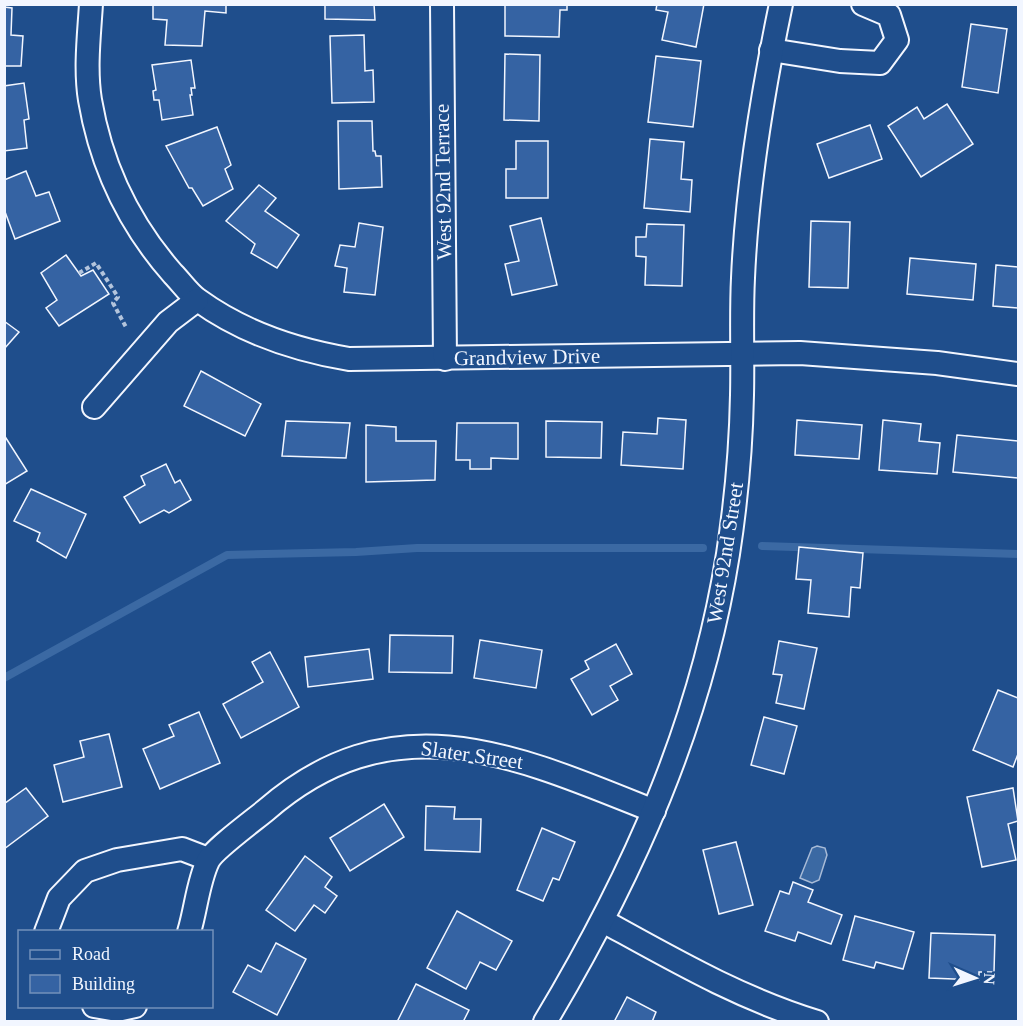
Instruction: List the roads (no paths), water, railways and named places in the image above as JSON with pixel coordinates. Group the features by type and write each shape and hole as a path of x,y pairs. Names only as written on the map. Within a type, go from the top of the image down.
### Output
{"street":[{"path":"91,4 90,98 101,150 118,194 142,234 197,300 168,322 94,407"},
{"name":"West 92nd Terrace","path":"441,4 445,359"},
{"name":"West 92nd Street","path":"545,1022 634,862 686,729 711,642 720,595 738,463 747,205 771,50 781,4"},
{"path":"771,50 840,61 880,63 897,40 889,15 863,4"},
{"name":"Grandview Drive","path":"197,300 271,339 314,352 349,359 742,353 850,355 1018,374"},
{"name":"Slater Street","path":"208,859 290,789 336,764 373,751 417,745 505,756 541,766 654,811"},
{"path":"47,930 59,898 85,871 117,860 182,849 208,859 190,930"},
{"path":"603,921 700,975 768,1006 817,1022"},
{"path":"106,1008 117,1010 126,1008"}],"water":[{"path":"817,846 825,848 827,855 819,880 812,883 800,878 812,848"}],"waterway":[{"path":"762,546 1018,554"},
{"path":"4,678 227,555 417,548 703,548"}]}
